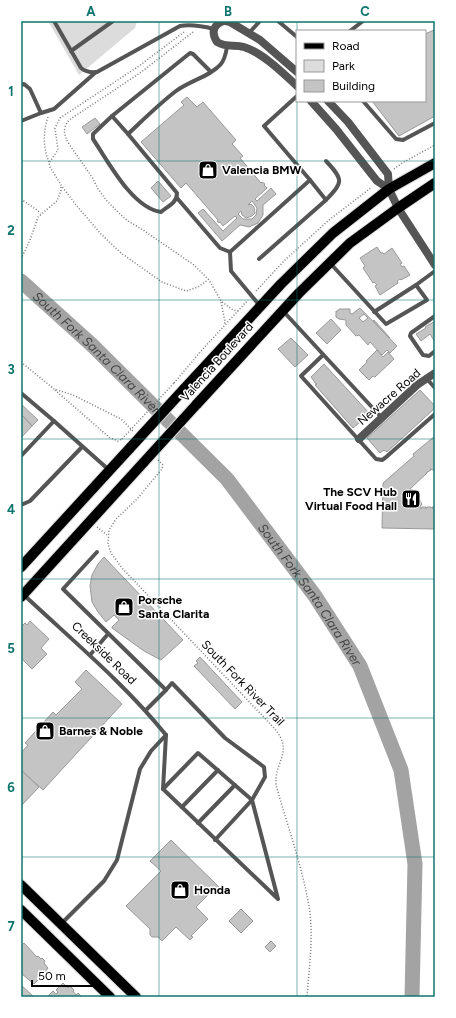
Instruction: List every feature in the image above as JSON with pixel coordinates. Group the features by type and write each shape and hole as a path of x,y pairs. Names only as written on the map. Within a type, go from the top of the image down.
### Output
{"main road":[{"name":"Valencia Boulevard","path":"21,567 260,306 333,233 389,189 435,163"},
{"name":"Valencia Boulevard","path":"22,595 282,311 350,243 435,183"},
{"path":"21,885 136,997"},
{"path":"23,915 110,997"}],"street":[{"path":"296,71 260,40 230,22 225,21 217,25 214,29 213,34 217,42 227,47 243,47 262,56 296,85"},
{"path":"243,47 248,38 248,34"},
{"path":"312,102 336,129 377,181 389,189"},
{"path":"329,102 348,122 388,174 389,189 398,208 435,266"},
{"name":"Newacre Road","path":"359,439 417,385 435,373"}],"lane":[{"path":"54,21 81,68 86,72 97,72"},
{"path":"71,51 113,21"},
{"path":"248,34 260,21"},
{"path":"278,21 296,36"},
{"path":"351,30 363,21"},
{"path":"21,121 52,110 80,88 97,72 170,30 185,25 199,25 214,29"},
{"path":"128,134 177,90 211,72 222,63 227,47"},
{"path":"177,198 161,212 154,211 139,202 122,182 93,139 93,134 112,116 190,53 193,54 211,72"},
{"path":"21,85 24,84 30,89 41,113"},
{"path":"296,97 264,126 326,200"},
{"path":"364,102 396,139 403,140 435,123"},
{"path":"112,116 176,193 177,198 220,248 230,252"},
{"path":"259,258 326,200 339,186 337,173 326,161"},
{"path":"230,252 310,180"},
{"path":"230,252 231,270 260,306"},
{"path":"330,263 386,324 427,300 416,285"},
{"path":"374,312 435,271"},
{"path":"282,311 382,418"},
{"path":"435,316 411,333 410,336 423,355 429,356 435,352"},
{"path":"323,355 301,376 376,459 382,460 435,414"},
{"path":"427,379 435,388"},
{"path":"21,393 109,471"},
{"path":"21,456 54,421"},
{"path":"21,505 30,500 82,447"},
{"path":"97,552 63,589 166,690"},
{"name":"Creekside Road","path":"22,595 90,656 146,710 166,735"},
{"path":"90,656 108,634"},
{"path":"146,710 172,683 226,738 264,767 265,776 252,800 215,840"},
{"path":"163,789 198,753 252,800 278,900 163,789 166,735"},
{"path":"61,924 104,881 116,860 140,769 151,751 166,735"},
{"path":"182,808 218,770"},
{"path":"198,823 235,785"}],"path":[{"path":"199,25 195,31 140,73 69,120 65,125 64,131 69,144 107,201 128,221 144,230 194,265 209,280 221,301 227,307 238,311"},
{"path":"50,163 46,156 44,131 46,122 52,110"},
{"path":"21,258 30,240 38,217 57,201 61,191 61,185"},
{"path":"21,200 41,213"},
{"path":"21,362 110,438 118,441 122,440 224,326 225,322 221,301"},
{"path":"54,389 73,395"},
{"path":"96,526 108,535 111,526 116,519 143,492"},
{"name":"South Fork River Trail","path":"108,535 108,544 122,568 275,729 283,741 283,756 276,770 275,781 309,905 311,939 307,997"}],"green space":[{"path":"48,21 137,21 135,28 79,75"}],"building":[{"path":"434,30 435,32 435,116 399,136 373,102 426,102 426,34"},
{"name":"Valencia BMW","path":"187,97 197,107 203,102 236,140 232,144 243,156 240,158 267,188 255,199 257,201 271,188 276,194 263,205 263,215 258,223 249,227 240,225 222,241 198,213 203,209 223,231 237,218 235,216 223,226 220,222 219,223 186,183 181,188 141,142 184,105 181,102","holes":["252,201 257,208 256,215 252,219 243,219 238,214 241,211 242,215 246,218 252,216 255,213 254,207 251,204 248,205"]},
{"path":"95,118 100,124 87,134 82,127"},
{"path":"158,181 171,196 163,202 151,188"},
{"path":"377,247 381,253 384,254 392,248 402,263 400,264 402,267 404,266 410,275 397,281 398,283 380,295 375,286 377,285 374,282 373,283 363,268 365,266 360,258"},
{"path":"360,308 397,346 390,353 387,350 382,355 370,342 368,345 359,335 356,336 346,325 346,320 336,317 336,311 339,309 350,309 350,313 352,314","holes":["364,314 368,318 363,322 359,318"]},
{"path":"331,319 341,330 327,344 316,333"},
{"path":"374,320 390,338 373,321"},
{"path":"435,321 435,342 430,334 421,341 416,334"},
{"path":"291,338 308,355 295,367 278,349"},
{"path":"377,350 383,357 388,352 394,359 375,377 373,376 369,380 359,370"},
{"path":"324,364 370,414 353,428 315,385 317,384 311,377"},
{"path":"420,390 435,406 435,408 387,452 384,450 380,453 367,438"},
{"path":"21,404 38,420 32,426 21,414"},
{"path":"21,414 32,426 21,438"},
{"path":"435,436 435,468 433,470 430,469 431,470 410,489 412,489 415,495 417,494 419,498 417,499 418,501 420,500 422,505 420,505 421,509 422,507 426,507 426,509 427,507 431,507 433,509 432,507 435,507 435,529 382,528 383,483 414,456 413,454"},
{"name":"Porsche Santa Clarita","path":"104,557 183,640 161,660 144,651 112,628 119,620 114,615 106,622 92,602 90,586 92,575"},
{"path":"30,621 49,639 41,648 47,654 32,669 21,658 21,627 25,623 27,625"},
{"path":"200,657 242,702 235,709 194,666 198,663 196,661"},
{"path":"86,670 122,704 43,790 21,770 21,753 28,745 25,743 53,712 56,715 82,689 75,682"},
{"path":"21,770 39,787 21,806"},
{"name":"Honda","path":"171,840 221,889 214,895 211,892 196,907 208,919 191,936 193,937 190,940 176,927 162,941 158,937 152,937 150,935 150,929 126,906 161,871 150,861"},
{"path":"241,909 253,921 241,933 229,921"},
{"path":"271,941 276,946 270,952 265,947"},
{"path":"24,943 37,957 42,958 45,961 44,963 48,968 42,976 40,974 38,976 40,978 34,984 22,974 23,973 21,971 21,944 22,945"},
{"path":"63,983 68,988 70,986 76,995 78,993 82,997 47,997 53,991 56,994 58,992 56,990"},
{"path":"21,985 33,996 33,997 21,997"}],"waterway":[{"name":"South Fork Santa Clara River","path":"21,281 92,345 227,479 315,596 360,666 401,770 415,864 412,997"}],"place":[{"name":"Valencia BMW","path":"208,170"},
{"name":"The SCV Hub Virtual Food Hall","path":"411,499"},
{"name":"Porsche Santa Clarita","path":"124,607"},
{"name":"Barnes & Noble","path":"45,731"},
{"name":"Honda","path":"180,890"}]}
